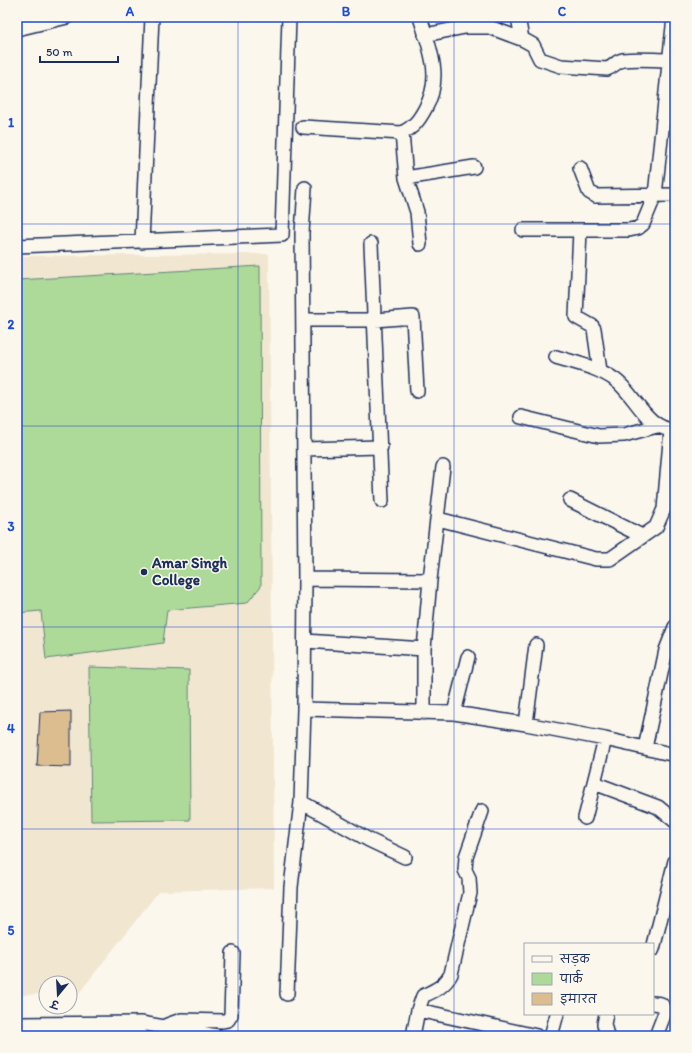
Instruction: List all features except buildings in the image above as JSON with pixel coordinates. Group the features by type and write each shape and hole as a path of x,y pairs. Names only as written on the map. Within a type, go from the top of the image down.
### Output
{"street":[{"path":"17,29 67,17"},
{"path":"142,242 152,17"},
{"path":"17,246 282,235 289,17"},
{"path":"303,127 402,133 418,122 431,99 434,89 432,56 420,17"},
{"path":"518,17 522,39"},
{"path":"523,230 580,231 638,228 643,224 655,195 668,60 674,17"},
{"path":"425,35 481,26 489,27 522,39 533,45 540,59 561,66 607,69 610,68 615,62 623,60 668,60"},
{"path":"402,133 406,178 417,212 420,244"},
{"path":"406,178 474,167"},
{"path":"580,168 585,186 592,195 675,195"},
{"path":"287,994 291,887 301,802 304,709 305,579 302,234 305,188"},
{"path":"580,231 576,317 592,326 594,329 600,371"},
{"path":"371,244 381,447 382,501"},
{"path":"303,320 375,320 413,317 417,391"},
{"path":"556,357 600,371 622,385 657,426"},
{"path":"438,519 604,560 617,555 656,527 663,515 673,430 657,426 624,435 599,436 521,418"},
{"path":"304,449 381,447"},
{"path":"424,713 424,649 443,466"},
{"path":"570,500 642,536"},
{"path":"305,579 430,580"},
{"path":"645,748 666,650 675,627"},
{"path":"305,641 424,649"},
{"path":"526,724 536,645"},
{"path":"454,713 468,657"},
{"path":"304,709 454,713 526,724 605,739 675,755"},
{"path":"585,818 605,739"},
{"path":"594,783 658,807 675,821"},
{"path":"301,802 369,840 405,857"},
{"path":"413,1036 418,1010 423,996 442,986 448,981 451,974 470,893 469,878 465,870 466,857 482,811"},
{"path":"654,945 675,860"},
{"path":"17,1035 139,1032 166,1026 176,1021 228,1020 231,1015 233,953"},
{"path":"654,1003 665,1006 666,1010 656,1036"},
{"path":"418,1010 537,1036"},
{"path":"551,1036 557,1015"},
{"path":"606,1015 604,1024 607,1036"},
{"path":"17,1024 139,1032"},
{"path":"166,1026 217,1036"}],"shaded area":[{"name":"Amar Singh College","path":"269,254 274,888 159,891 79,993 78,975 38,975 38,994 17,995 17,256"}],"green space":[{"path":"260,266 261,586 247,603 167,610 163,643 46,659 41,611 17,613 17,280"},
{"path":"89,667 189,670 190,820 91,821"}],"place":[{"name":"Amar Singh College","path":"144,572"}]}
